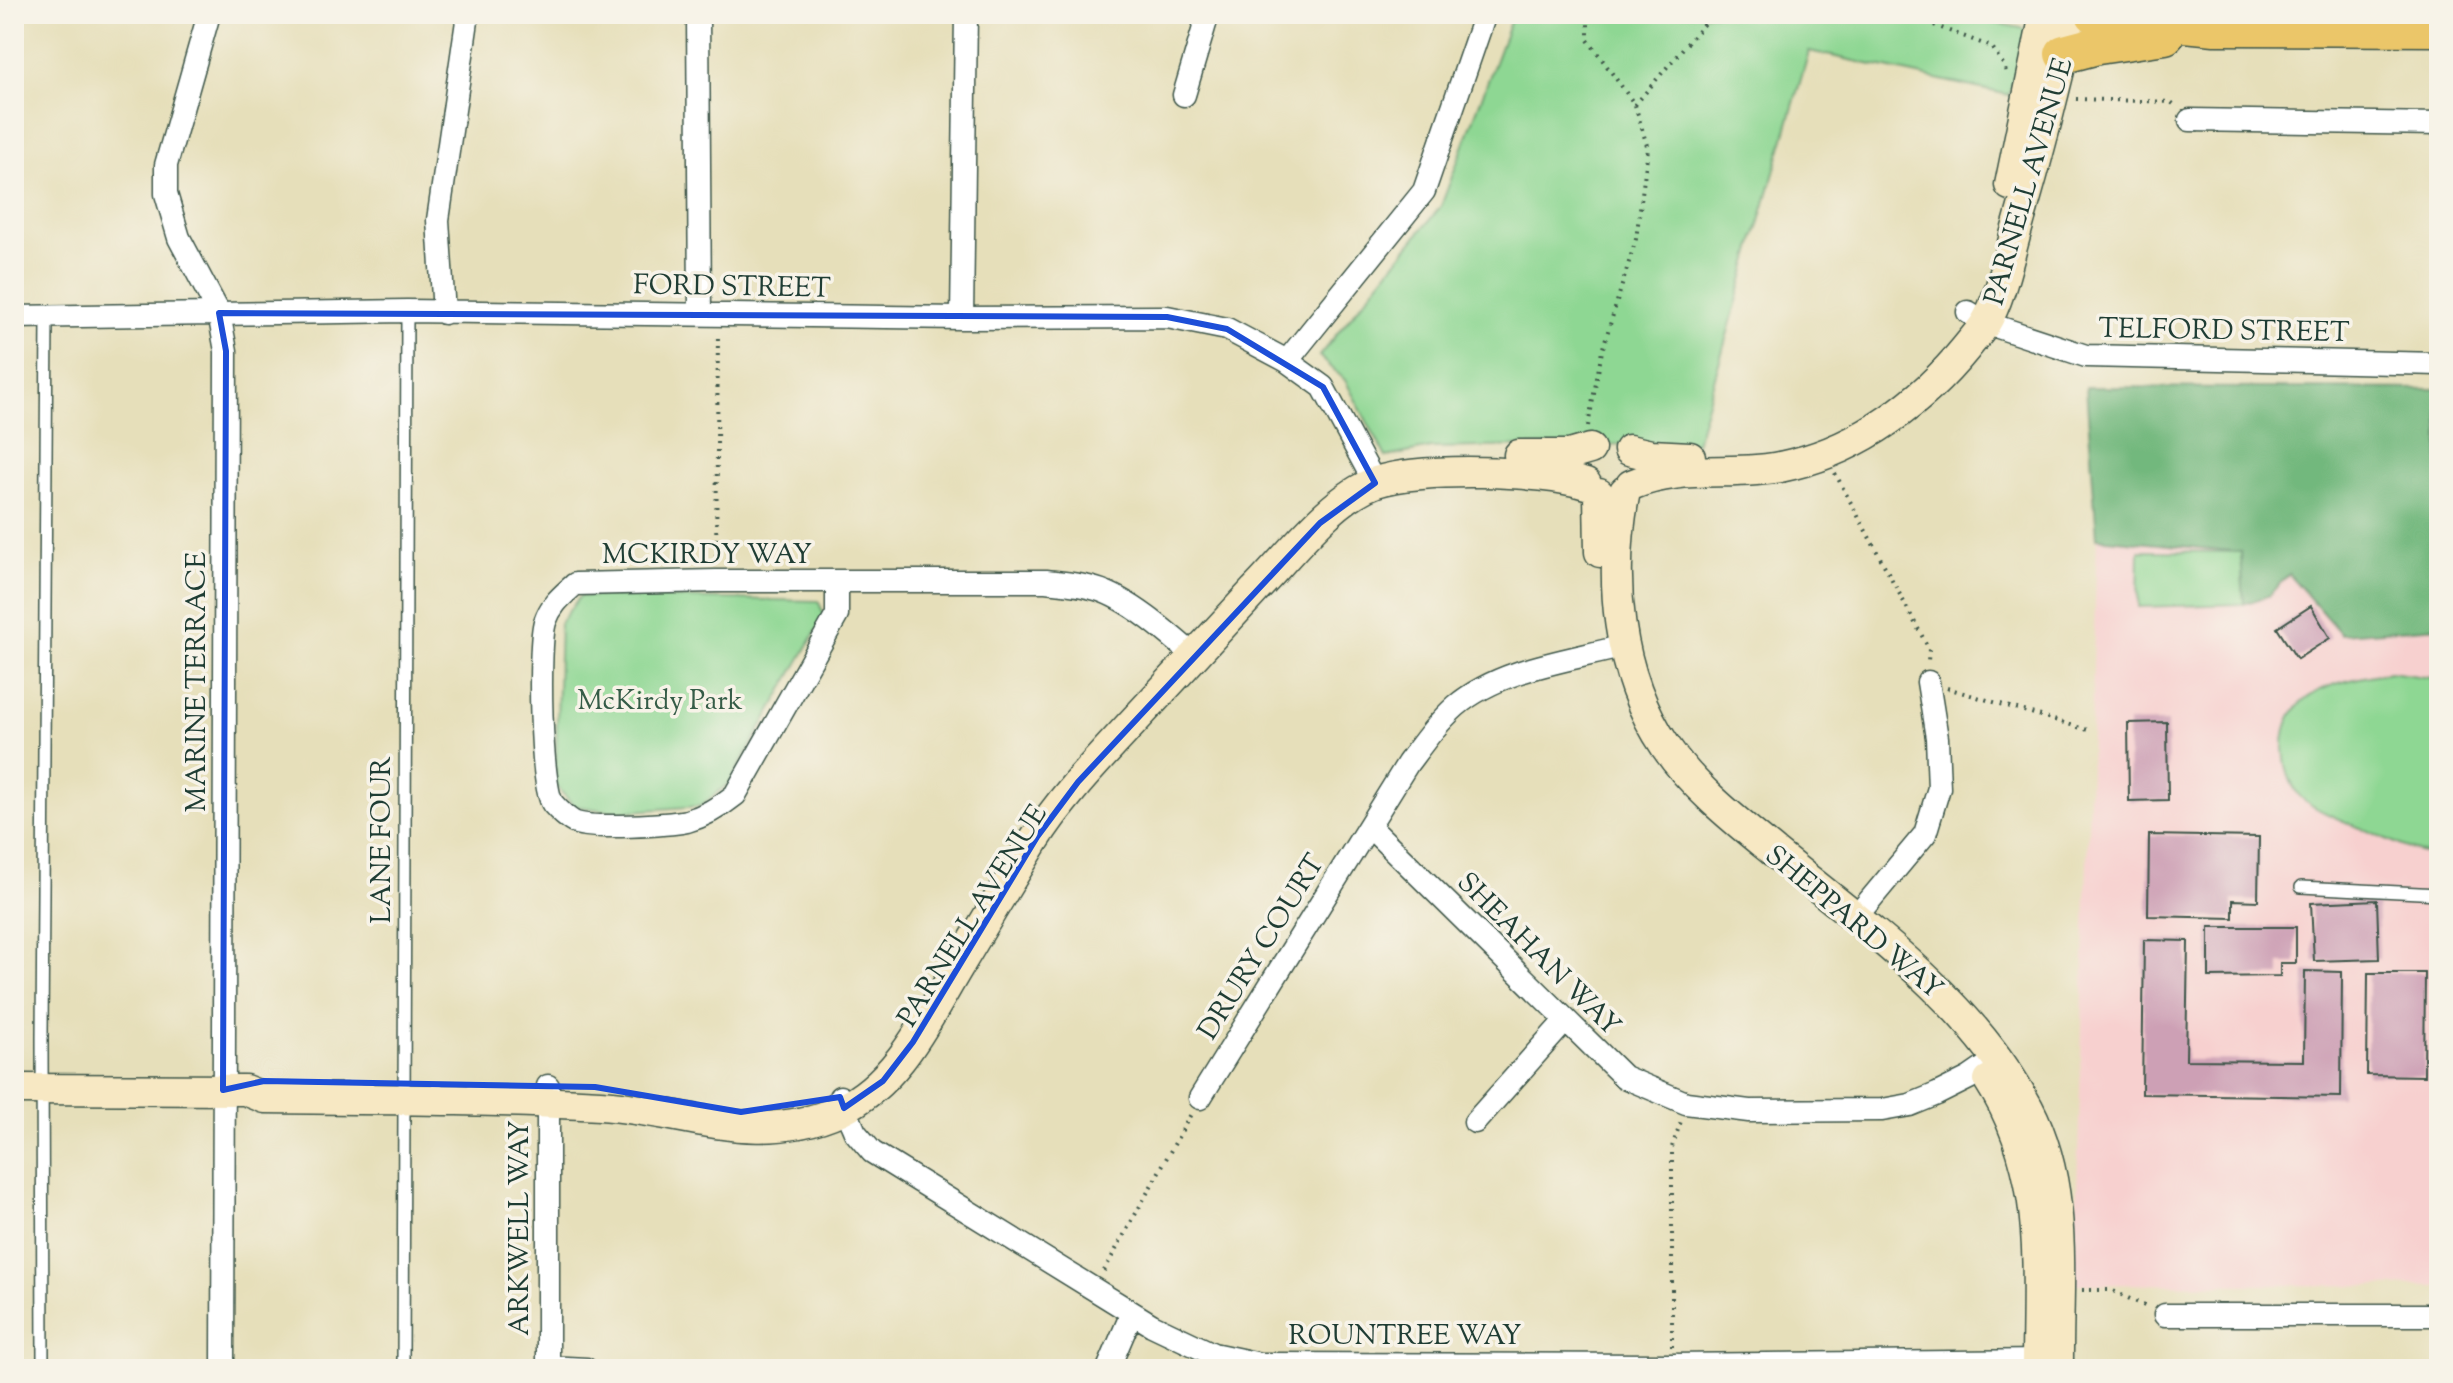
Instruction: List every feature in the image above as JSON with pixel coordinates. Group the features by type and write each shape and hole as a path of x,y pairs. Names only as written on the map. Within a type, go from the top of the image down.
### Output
{"highway":[{"path":"2095,14 2215,26 2439,27"},
{"path":"2064,54 2098,45 2215,26"}],"street":[{"name":"MARINE TERRACE","path":"209,14 166,165 166,194 179,238 219,313 226,351 234,1090 223,1369"},
{"path":"444,313 438,220 468,14"},
{"path":"698,14 709,314"},
{"path":"962,318 966,14"},
{"path":"1184,95 1208,14"},
{"path":"1287,361 1424,191 1485,14"},
{"name":"PARNELL AVENUE","path":"1370,475 1543,475 1610,489 1662,474 1743,472 1792,465 1869,434 1908,406 1952,366 2012,244 2040,98 2045,14"},
{"name":"PARNELL AVENUE","path":"2040,98 2064,54 2072,14"},
{"path":"2190,120 2439,124"},
{"name":"FORD STREET","path":"14,317 407,311 962,318 1167,317 1227,329 1287,361 1323,387 1370,475"},
{"name":"PARNELL AVENUE","path":"28,1089 234,1090 265,1098 405,1089 548,1094 662,1112 705,1123 762,1128 805,1123 883,1081 913,1042 1045,826 1078,782 1187,649 1370,475 1443,454 1577,452 1597,444 1614,442 1629,450 1651,455 1715,458 1776,450 1836,430 1888,400 1917,376 1950,338 1977,318"},
{"name":"TELFORD STREET","path":"1977,318 2086,356 2439,364"},
{"path":"1577,452 1582,462 1610,489 1636,467 1629,450"},
{"name":"SHEPPARD WAY","path":"1610,489 1620,516 1615,648 1626,711 1643,741 1692,804 1929,1010 1963,1044 1990,1064"},
{"name":"MCKIRDY WAY","path":"837,583 837,615 735,795 714,811 686,821 605,825 575,823 551,803 545,782 542,748 544,625 551,605 575,584 716,581 1046,581 1076,584 1099,589 1119,599 1187,649"},
{"path":"1370,827 1416,752 1432,730 1457,705 1511,676 1615,648"},
{"name":"SHEPPARD WAY","path":"1615,648 1667,749 1698,785 1736,821 1855,918 1952,1003 1990,1064 2029,1109 2045,1152 2059,1230 2047,1365"},
{"path":"1855,918 1925,834 1939,788 1937,738 1928,682"},
{"name":"SHEAHAN WAY","path":"1370,827 1624,1077 1686,1103 1749,1111 1882,1110 1910,1105 1937,1094 1990,1064"},
{"name":"DRURY COURT","path":"1200,1098 1370,827"},
{"path":"1475,1122 1565,1021"},
{"name":"ARKWELL WAY","path":"548,1094 548,1368"},
{"name":"ROUNTREE WAY","path":"842,1103 855,1132 872,1152 1093,1290 1213,1354 1260,1364 1719,1367 2047,1365"},
{"path":"1108,1369 1132,1313"},
{"path":"2165,1315 2439,1315"},
{"path":"548,1368 586,1369"}],"lane":[{"name":"LANE FOUR","path":"403,1369 407,311"},
{"path":"43,1369 28,1089 47,317"},
{"path":"2301,887 2439,894"}],"path":[{"path":"1577,452 1567,431 1587,427 1602,351 1636,239 1648,149 1635,105 1588,40 1588,14"},
{"path":"1635,105 1712,14"},
{"path":"1904,14 1992,47 2005,67 2011,98 2171,102 2190,120"},
{"path":"709,314 716,581"},
{"path":"1824,454 1929,649 1928,682 2091,731"},
{"path":"1093,1290 1200,1098"},
{"path":"1672,1365 1672,1147 1686,1103"},
{"path":"2070,1290 2111,1290 2165,1315"}],"highlighted area":[{"path":"219,313 1167,317 1227,329 1323,387 1375,483 1320,523 1078,782 1037,837 913,1042 883,1081 844,1108 840,1097 741,1112 595,1087 264,1081 223,1090 226,351"}],"shaded area":[{"path":"2097,538 2241,552 2268,596 2289,574 2341,634 2439,627 2439,1286 2074,1284"}],"green space":[{"path":"1513,14 1950,14 2026,29 2009,95 1809,51 1696,443 1431,448 1386,457 1345,380 1319,356 1441,206"},
{"path":"2086,387 2439,389 2439,627 2341,634 2289,574 2268,596 2244,604 2241,552 2097,538"},
{"path":"2139,551 2241,552 2244,604 2138,607"},
{"name":"McKirdy Park","path":"580,596 818,601 825,616 730,782 701,806 617,812 574,806 555,785 560,623"},
{"path":"2390,672 2439,679 2439,855 2406,848 2323,812 2299,795 2288,773 2284,749 2286,729 2293,712 2304,700 2335,684"}],"building":[{"path":"2311,606 2330,638 2297,659 2277,628"},
{"path":"2167,722 2168,800 2129,801 2128,723"},
{"path":"2149,835 2259,837 2258,901 2233,900 2233,918 2148,916"},
{"path":"2377,900 2379,959 2314,961 2311,903"},
{"path":"2209,927 2296,927 2296,963 2280,963 2280,976 2209,977"},
{"path":"2144,940 2188,941 2186,1060 2304,1061 2305,971 2342,972 2341,1097 2142,1094"},
{"path":"2368,973 2425,973 2424,1076 2367,1075"}]}
